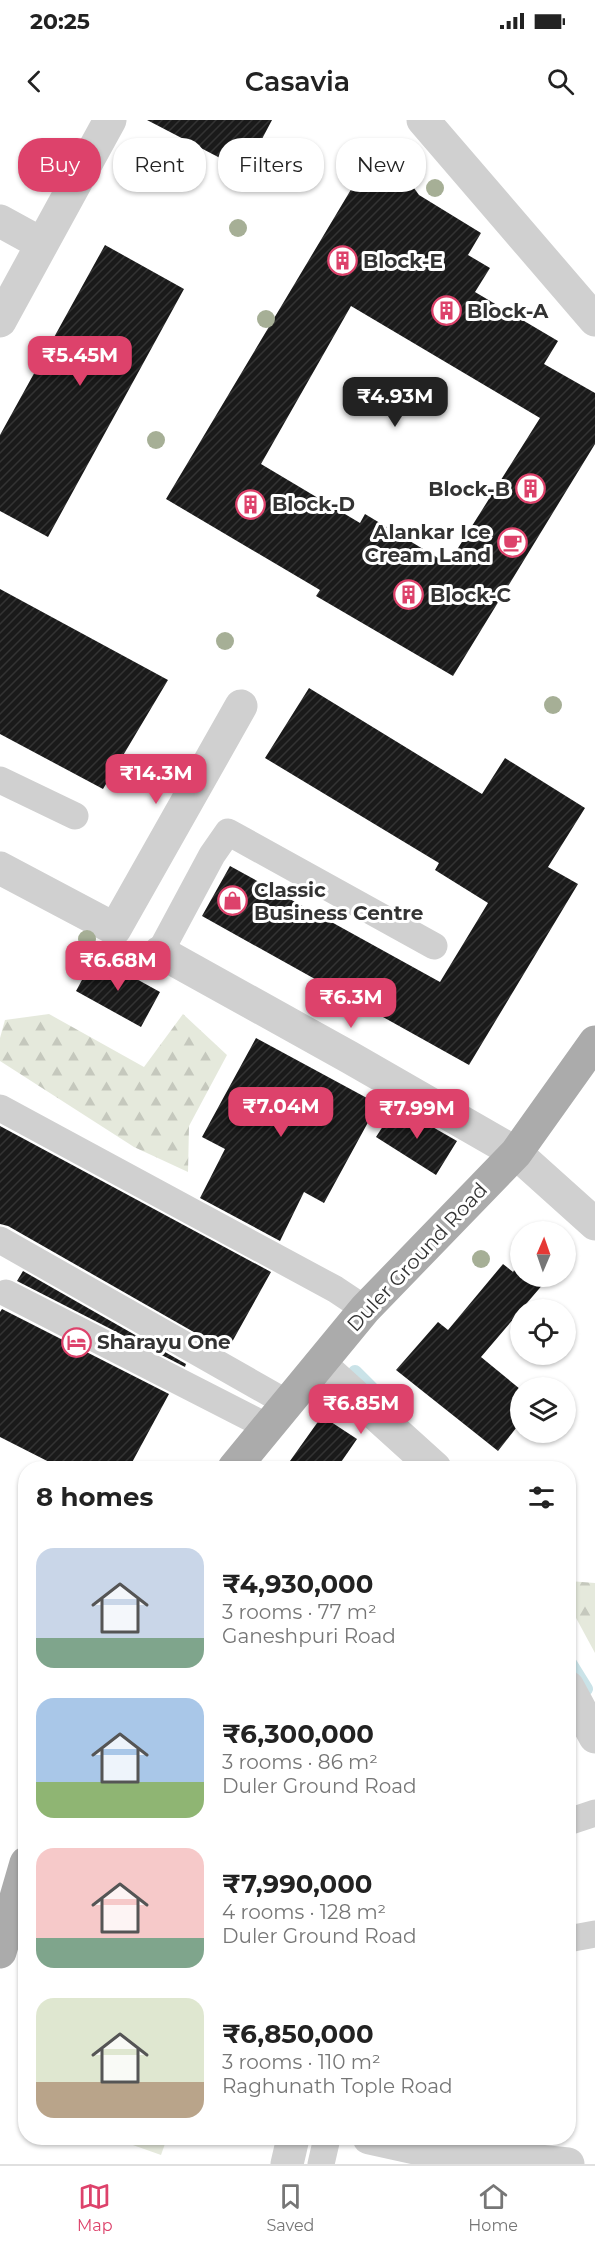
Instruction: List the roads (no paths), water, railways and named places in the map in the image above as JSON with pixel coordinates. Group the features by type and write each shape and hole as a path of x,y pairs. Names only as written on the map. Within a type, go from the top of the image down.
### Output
{"main road":[{"name":"Duler Ground Road","path":"240,1461 365,1309 516,1153 595,1042"},
{"path":"0,1952 18,1890"}],"street":[{"path":"0,321 110,120"},
{"path":"423,120 595,320"},
{"path":"0,221 42,244"},
{"path":"0,868 115,929 241,706"},
{"path":"160,952 516,1153 595,1224"},
{"path":"320,1364 427,1461"},
{"path":"576,1702 595,1737"},
{"path":"287,2164 291,2145"},
{"path":"401,2145 555,2163"}],"lane":[{"path":"0,780 75,816"},
{"path":"160,952 212,855 228,832 434,946"},
{"path":"0,1108 335,1290 365,1309"},
{"path":"0,1240 278,1415"},
{"path":"6,1293 278,1415"},
{"path":"576,1807 595,1802"},
{"path":"576,1819 595,1813"},
{"path":"576,1938 595,1934"},
{"path":"321,2164 325,2145"}],"waterway":[{"path":"355,1372 383,1400"},
{"path":"576,1673 586,1689"}],"place":[{"name":"Block-E","path":"342,261"},
{"name":"Block-A","path":"446,311"},
{"name":"Block-B","path":"531,489"},
{"name":"Block-D","path":"251,504"},
{"name":"Alankar Ice Cream Land","path":"512,543"},
{"name":"Block-C","path":"409,595"},
{"name":"Classic Business Centre","path":"233,901"},
{"name":"Sharayu One","path":"76,1342"}]}
